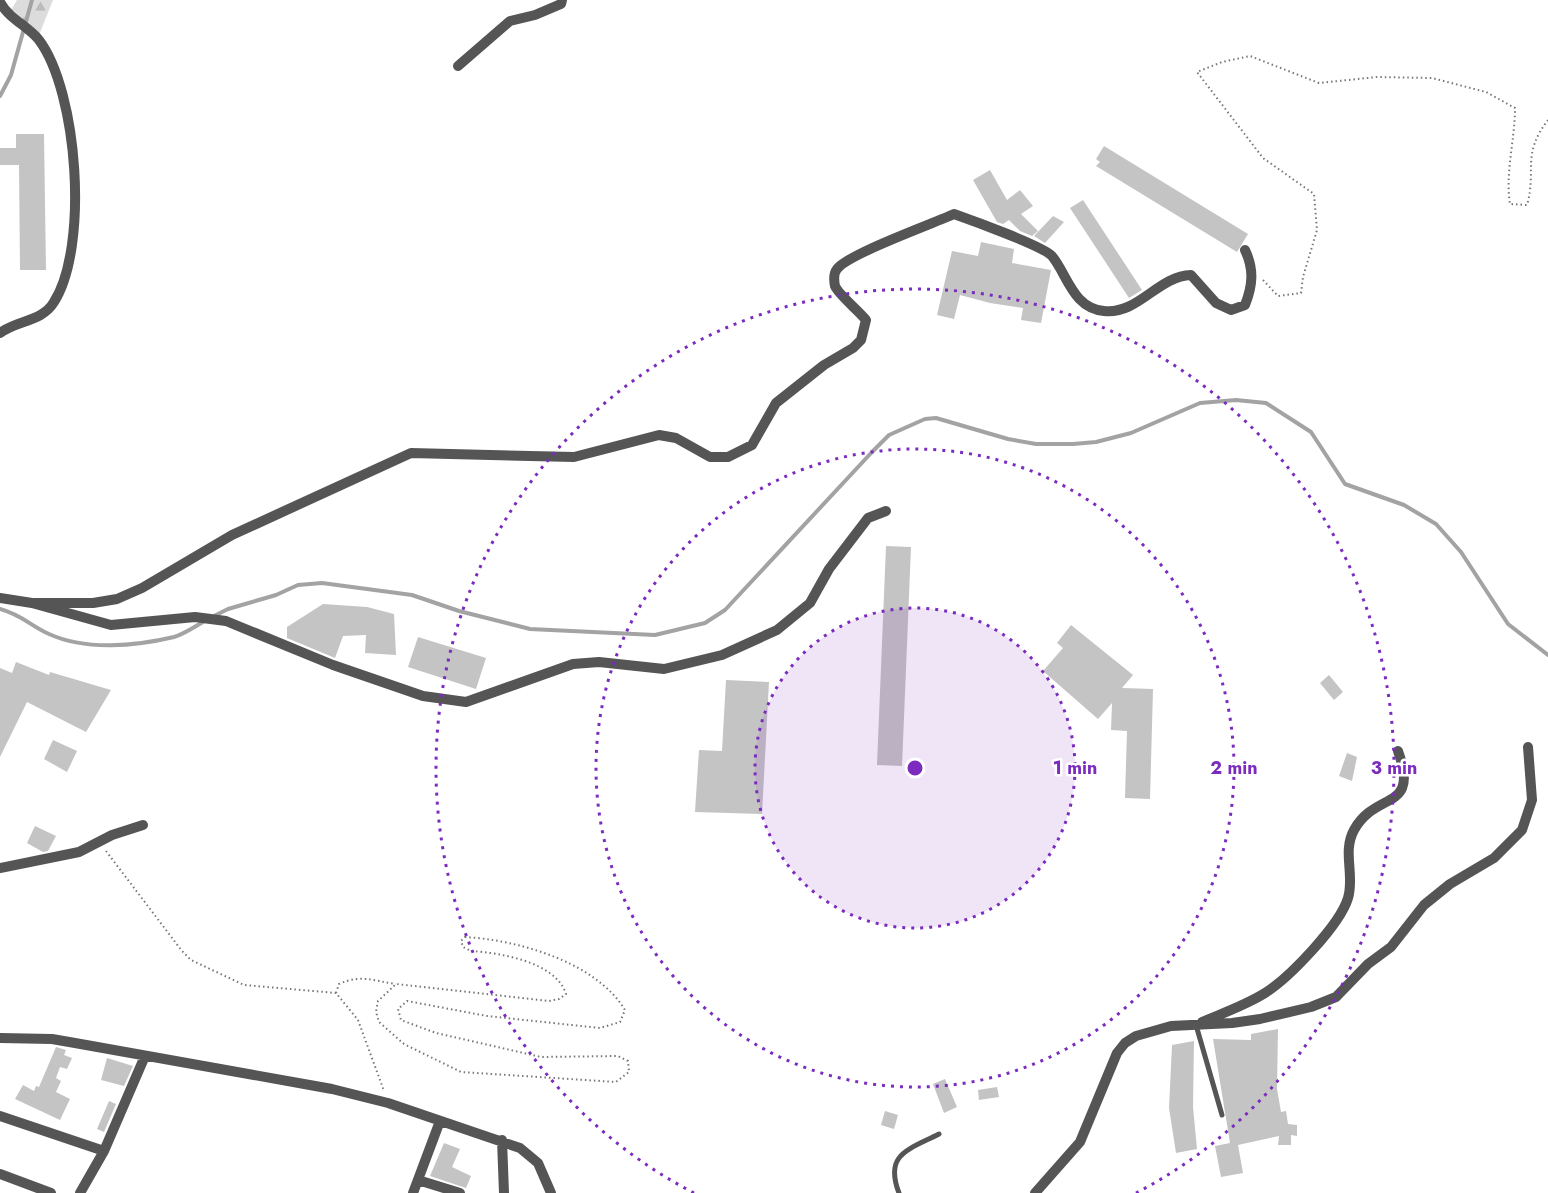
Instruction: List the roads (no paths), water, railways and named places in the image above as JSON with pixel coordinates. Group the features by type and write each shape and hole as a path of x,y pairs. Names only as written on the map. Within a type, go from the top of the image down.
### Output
{"street":[{"path":"458,66 510,21 534,15 561,4 562,0"},
{"path":"0,2 5,12 39,41 61,85 75,182 73,249 68,271 54,302 45,313 9,326 0,333"},
{"path":"32,603 93,603 117,599 142,588 232,535 411,453 574,457 659,435 676,438 710,457 728,457 752,445 776,403 861,340 866,320 855,305 838,293 834,276 837,268 857,254 954,214 1051,255 1072,292 1088,306 1104,311 1126,309 1175,276 1191,275 1216,303 1231,310 1245,305 1250,293 1253,270 1245,250"},
{"path":"0,598 32,603 111,624 195,617 226,621 333,665 423,696 466,702 573,663 598,662 664,669 722,655 768,634 810,603 852,537 868,518 886,511"},
{"path":"1035,1193 1080,1142 1117,1053 1125,1042 1136,1036 1171,1026 1232,1023 1311,1007 1336,997 1368,964 1390,947 1424,905 1450,884 1494,858 1522,830 1532,800 1528,747"},
{"path":"1196,1025 1266,993 1333,928 1349,897 1347,855 1350,837 1361,818 1393,799 1402,789 1406,772 1398,751"},
{"path":"0,868 79,852 100,841 143,825"},
{"path":"0,1038 52,1039 332,1089 388,1103 520,1148 538,1163 551,1193"},
{"path":"80,1193 104,1151 145,1056"},
{"path":"0,1116 104,1151"},
{"path":"413,1193 440,1121"},
{"path":"502,1140 504,1193"},
{"path":"0,1174 51,1193"},
{"path":"418,1180 460,1193"}],"lane":[{"path":"1196,1025 1222,1115"},
{"path":"899,1193 893,1169 897,1159 939,1134"}],"waterway":[{"path":"0,96 11,75 32,0"},
{"path":"212,617 228,609 276,595 298,585 322,583 412,595 459,611 530,629 655,635 705,623 725,610 889,435 925,419 936,418 1008,439 1036,444 1073,444 1096,442 1131,433 1200,403 1236,400 1266,403 1311,432 1345,484 1404,505 1436,524 1461,552 1508,624 1548,655"},
{"path":"0,609 14,614 49,634 95,645 128,644 178,636 203,622"}]}
